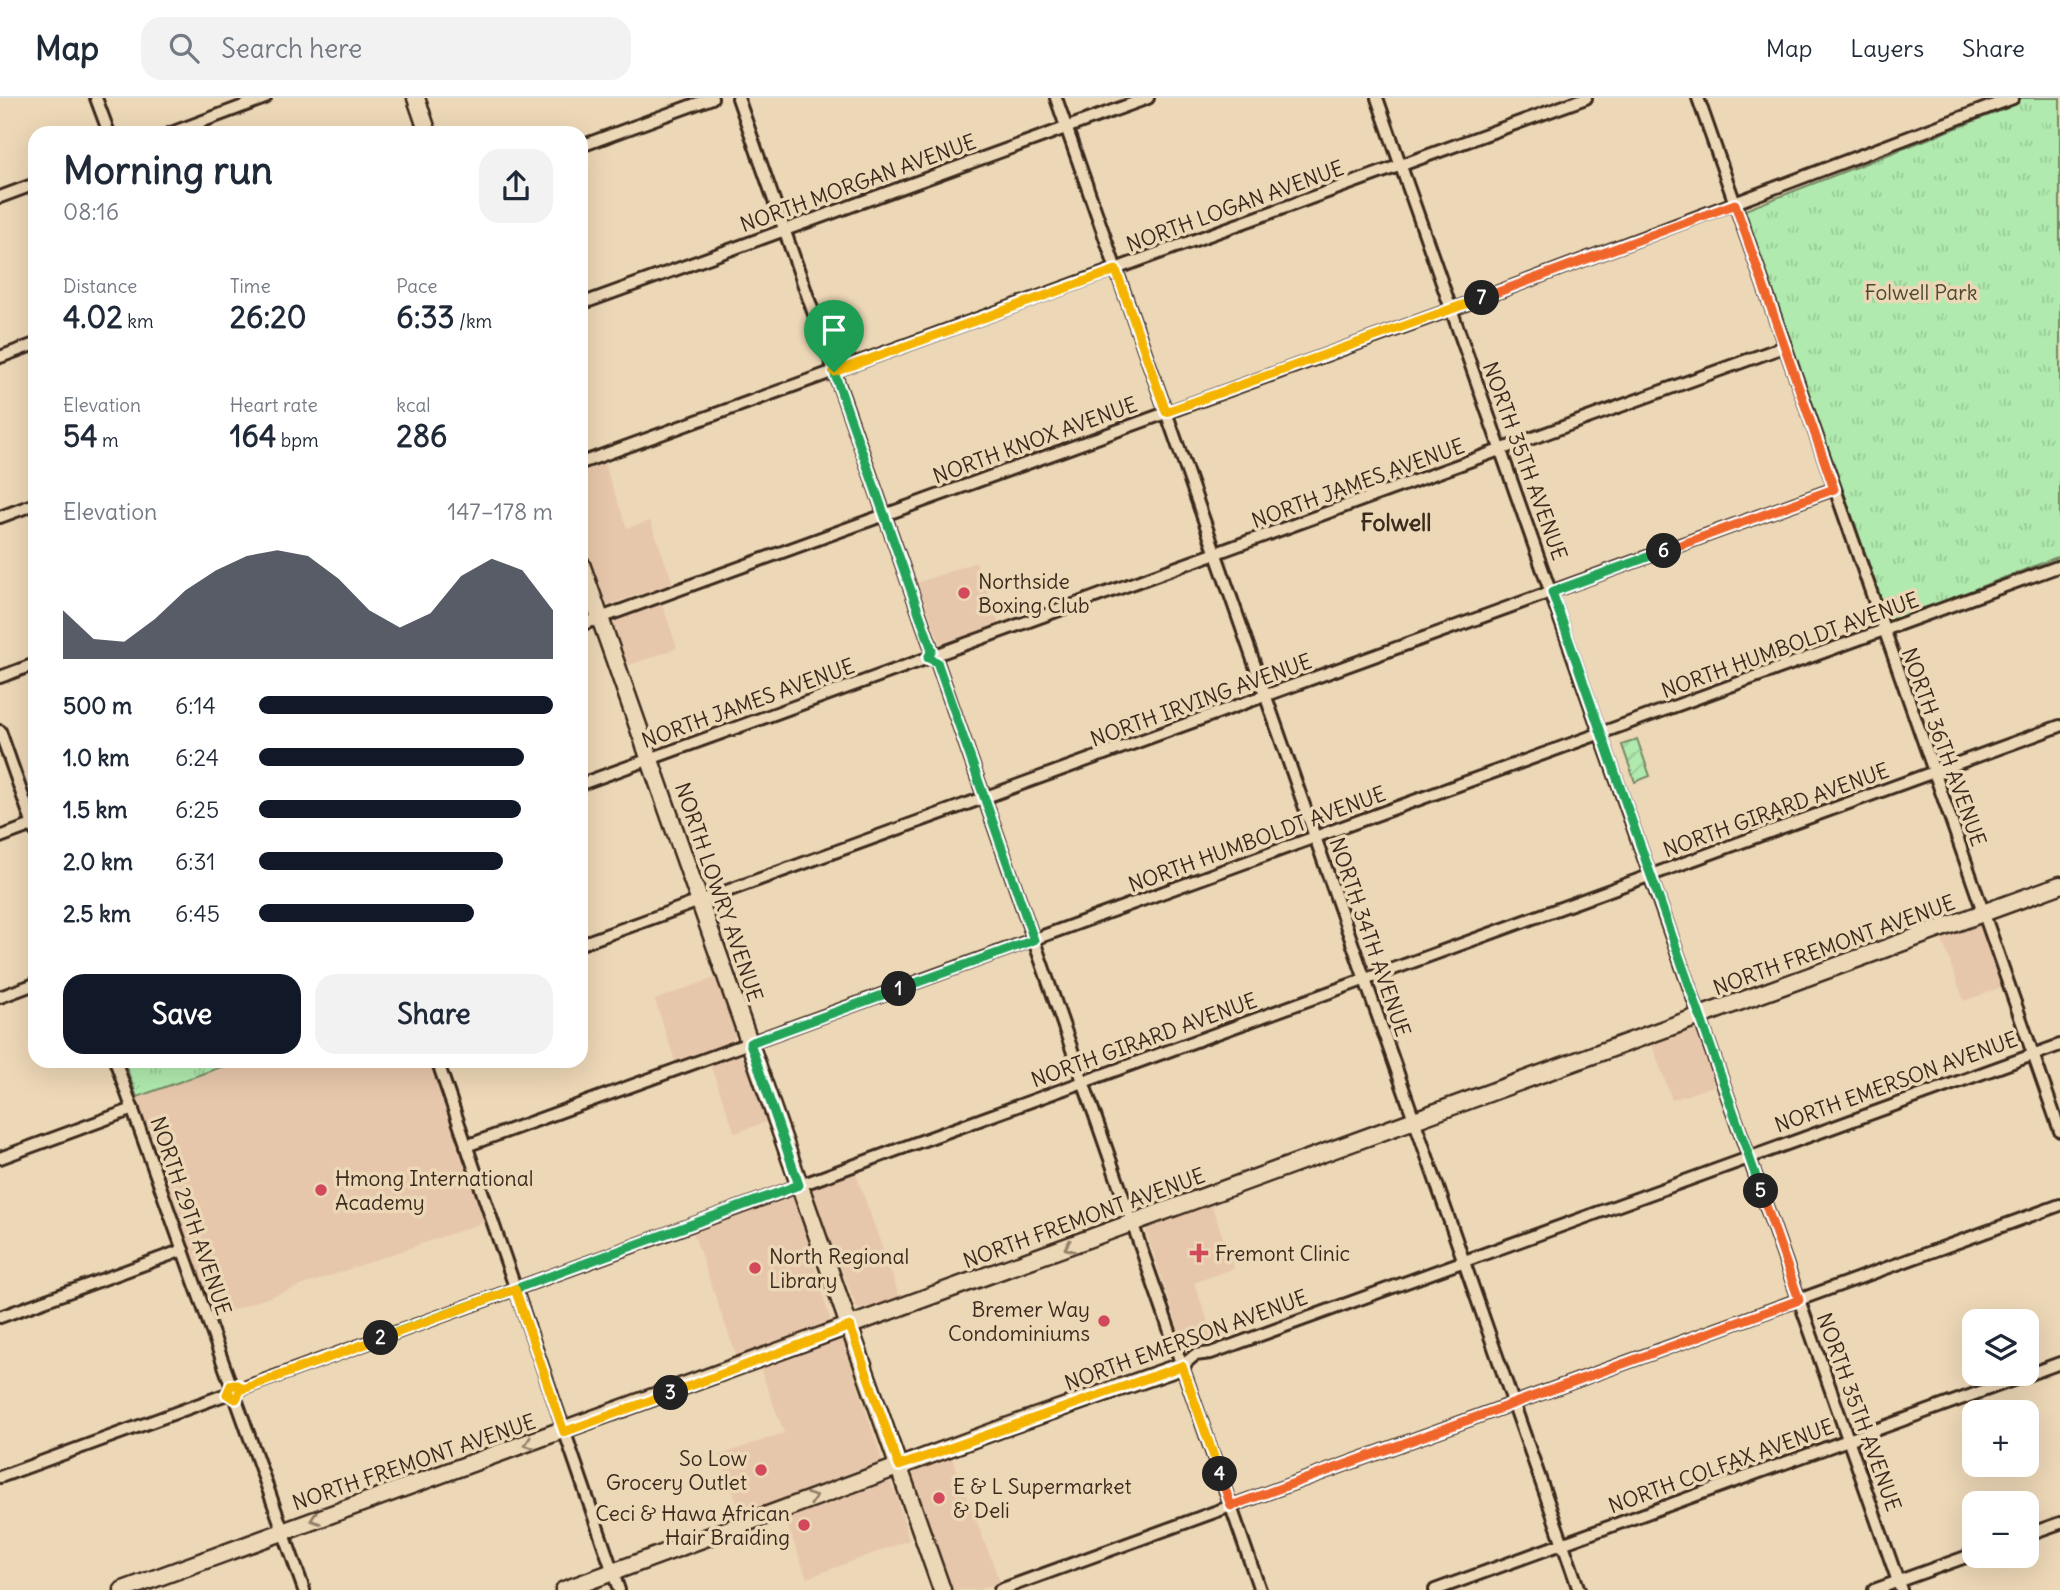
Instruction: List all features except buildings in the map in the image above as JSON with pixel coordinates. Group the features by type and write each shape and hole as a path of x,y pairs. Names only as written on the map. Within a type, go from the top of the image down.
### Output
{"street":[{"path":"96,98 106,126"},
{"path":"190,126 265,98"},
{"path":"416,98 426,126"},
{"path":"588,143 712,98"},
{"path":"737,98 985,799 1260,1590"},
{"name":"NORTH 34TH AVENUE","path":"1056,98 1579,1590"},
{"name":"NORTH MORGAN AVENUE","path":"588,301 1148,98"},
{"name":"NORTH 35TH AVENUE","path":"1377,98 1899,1586"},
{"name":"NORTH LOGAN AVENUE","path":"588,460 1586,98"},
{"name":"NORTH 36TH AVENUE","path":"1698,98 1883,632 2060,1130"},
{"name":"NORTH KNOX AVENUE","path":"588,622 1451,309 2013,98"},
{"path":"0,197 28,187"},
{"name":"NORTH JAMES AVENUE","path":"588,781 1786,346"},
{"path":"0,357 28,347"},
{"name":"NORTH IRVING AVENUE","path":"588,941 1834,489"},
{"path":"0,517 28,507"},
{"name":"NORTH HUMBOLDT AVENUE","path":"466,1146 2060,566"},
{"name":"NORTH LOWRY AVENUE","path":"588,584 942,1590"},
{"path":"0,677 28,667"},
{"name":"NORTH GIRARD AVENUE","path":"0,1477 2060,726"},
{"path":"0,732 28,809"},
{"path":"0,837 28,828"},
{"name":"NORTH FREMONT AVENUE","path":"123,1590 564,1432 2060,885"},
{"path":"0,997 28,987"},
{"name":"NORTH EMERSON AVENUE","path":"564,1590 899,1466 1182,1366 1195,1355 1211,1353 1464,1263 2060,1045"},
{"name":"NORTH 29TH AVENUE","path":"118,1068 304,1590"},
{"path":"440,1068 619,1590"},
{"path":"0,1157 133,1109"},
{"path":"1000,1590 2060,1205"},
{"path":"0,1317 183,1250"},
{"name":"NORTH COLFAX AVENUE","path":"1435,1590 2060,1363"},
{"path":"2039,1530 2060,1522"},
{"path":"1874,1590 1899,1586 1962,1559"}],"shaded area":[{"path":"603,461 627,528 650,521 673,583 608,605 603,599 588,555 588,467"},
{"path":"976,562 999,624 941,645 917,583"},
{"path":"661,601 677,648 627,666 612,627 614,620"},
{"path":"1979,921 2004,986 1964,1001 1941,937"},
{"path":"719,976 735,1037 731,1041 675,1061 655,1000"},
{"path":"1687,1027 1700,1029 1719,1084 1672,1100 1651,1042"},
{"path":"737,1055 749,1060 769,1121 735,1133 710,1064"},
{"name":"Hmong International Academy","path":"218,1068 431,1068 484,1222 215,1316 137,1097"},
{"path":"855,1171 900,1298 863,1311 857,1308 811,1194 817,1184"},
{"path":"790,1195 796,1201 831,1323 737,1358 692,1230"},
{"path":"1211,1204 1234,1268 1194,1283 1216,1344 1191,1352 1185,1348 1146,1231 1149,1225"},
{"path":"839,1338 843,1340 883,1464 742,1517 720,1455 784,1433 759,1365"},
{"path":"951,1455 1000,1582 978,1590 952,1590 912,1476 916,1468"},
{"path":"888,1479 896,1494 909,1540 807,1578 784,1516"}],"green space":[{"name":"Folwell Park","path":"2005,98 2060,98 2060,556 1895,620 1887,616 1745,210 2008,108"},
{"path":"1637,739 1650,776 1635,782 1622,745"},
{"path":"127,1068 218,1068 137,1097"}],"place":[{"name":"Northside Boxing Club","path":"964,593"},
{"name":"Hmong International Academy","path":"321,1190"},
{"name":"Fremont Clinic","path":"1199,1253"},
{"name":"North Regional Library","path":"755,1268"},
{"name":"Bremer Way Condominiums","path":"1104,1321"},
{"name":"So Low Grocery Outlet","path":"761,1470"},
{"name":"E & L Supermarket & Deli","path":"939,1498"},
{"name":"Ceci & Hawa African Hair Braiding","path":"804,1525"}],"district":[{"name":"Folwell","path":"1396,522"}],"route":[{"path":"834,372 932,650 928,658 937,662 1034,940 750,1043 799,1185 418,1324 246,1388 241,1389 233,1384 226,1390 228,1396 236,1399 241,1394 241,1389 418,1324 515,1289 564,1432 850,1326 899,1466 1182,1366 1231,1506 1799,1300 1552,592 1834,489 1735,204 1166,412 1116,270 834,372"}]}
